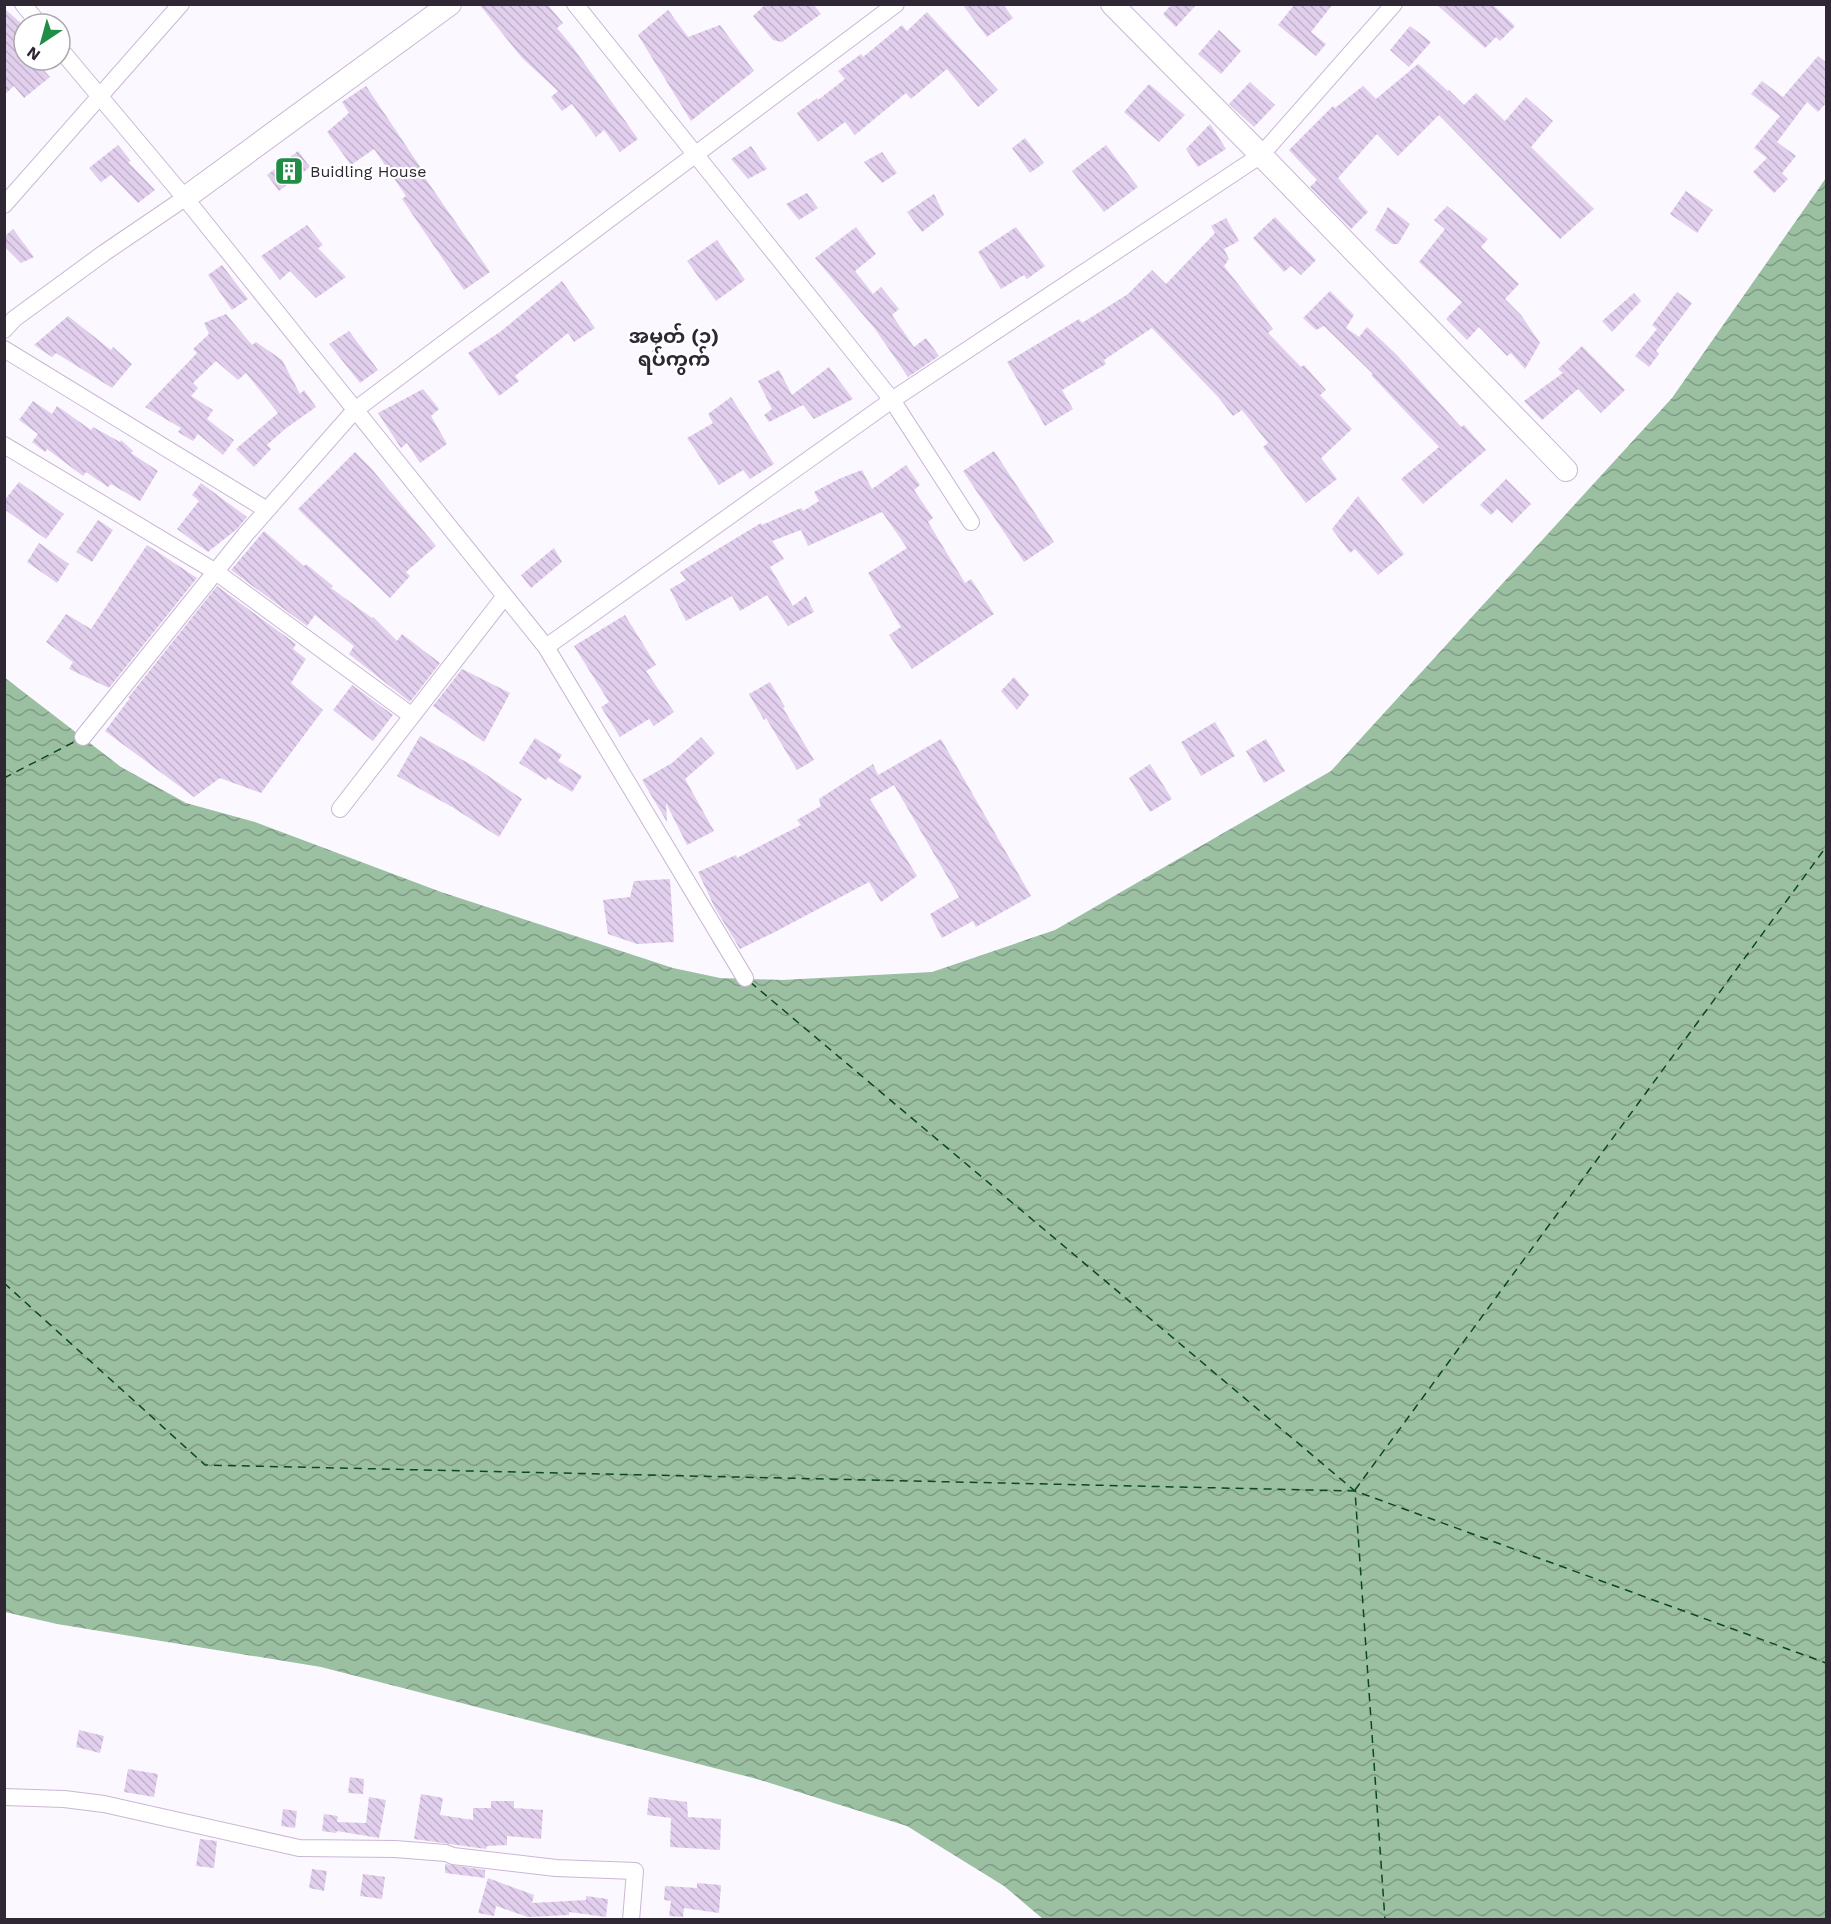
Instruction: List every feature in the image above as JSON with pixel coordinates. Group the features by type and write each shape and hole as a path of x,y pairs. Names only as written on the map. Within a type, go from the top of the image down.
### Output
{"street":[{"path":"4,205 101,98 181,4"},
{"path":"4,330 14,319 104,253 185,198 450,4"},
{"path":"574,4 892,400 971,522"},
{"path":"83,737 267,510 356,410 896,4"},
{"path":"1112,4 1566,470"},
{"path":"546,647 892,400 1261,155 1394,4"},
{"path":"72,63 185,198 546,647 745,978"},
{"path":"4,350 267,510"},
{"path":"4,444 216,572 412,716"},
{"path":"340,809 505,596"},
{"path":"4,1797 64,1799 104,1804 299,1848 394,1849 446,1853 453,1856 556,1868 635,1871 631,1920"}],"water":[{"path":"1826,178 1826,1919 1043,1919 1004,1886 907,1826 757,1779 321,1667 57,1624 5,1612 4,677 121,767 186,803 255,822 441,892 673,968 720,978 782,980 932,972 1055,930 1331,771 1672,398"}],"building":[{"path":"479,4 547,4 563,23 557,28 638,139 620,152 604,130 596,137 572,104 562,111 551,97 558,91 522,58"},
{"path":"766,4 813,4 821,14 782,42 773,40 753,16"},
{"path":"962,4 1003,4 1013,18 987,37"},
{"path":"1172,4 1197,4 1176,27 1163,14"},
{"path":"1295,4 1333,4 1311,32 1326,44 1316,56 1278,25"},
{"path":"1436,4 1492,4 1515,26 1500,41 1496,37 1485,48"},
{"path":"4,8 12,15 12,72 45,72 50,77 24,98 14,86 4,95"},
{"path":"668,10 688,37 720,25 754,71 691,121 638,35"},
{"path":"927,12 998,90 978,107 947,69 911,99 906,93 855,135 845,122 818,142 797,113 845,79 838,71 861,54 863,57 902,25 907,31"},
{"path":"1410,26 1431,42 1409,67 1390,50"},
{"path":"1219,30 1241,51 1221,74 1198,54"},
{"path":"1818,56 1827,63 1827,102 1818,112 1807,102 1777,142 1796,156 1782,173 1788,179 1774,193 1753,172 1767,158 1754,148 1780,116 1751,94 1762,81 1783,97"},
{"path":"1418,64 1464,105 1476,93 1505,121 1526,97 1553,121 1531,147 1594,209 1560,239 1439,115 1398,156 1377,134 1338,178 1368,212 1351,229 1310,187 1317,180 1289,150 1333,106 1335,108 1363,86 1376,99"},
{"path":"1250,82 1275,105 1254,127 1229,104"},
{"path":"1149,84 1185,115 1159,142 1124,112"},
{"path":"366,86 425,174 423,175 490,272 464,290 402,199 406,196 374,149 351,165 327,132 349,113 342,102"},
{"path":"1210,124 1226,149 1198,167 1186,149"},
{"path":"1025,138 1044,163 1030,173 1012,148"},
{"path":"118,145 131,161 128,162 155,190 138,203 111,175 101,182 89,168"},
{"path":"1106,145 1138,187 1104,212 1072,171"},
{"path":"751,146 767,169 748,179 731,159"},
{"name":"Buidling House","path":"298,151 310,167 279,191 267,175"},
{"path":"882,152 897,173 882,183 864,162"},
{"path":"1686,191 1713,210 1697,233 1670,214"},
{"path":"807,193 818,208 799,220 786,204"},
{"path":"934,194 944,215 922,232 907,212"},
{"path":"1447,206 1488,239 1481,247 1519,284 1505,299 1521,315 1540,343 1525,369 1511,353 1507,356 1479,327 1467,340 1446,319 1462,302 1419,262 1445,229 1434,220"},
{"path":"1388,207 1410,224 1398,244 1392,244 1375,230"},
{"path":"1275,217 1316,260 1301,275 1291,266 1284,272 1253,238"},
{"path":"1226,218 1239,241 1224,249 1229,259 1224,266 1273,329 1268,333 1301,367 1304,365 1326,390 1320,395 1352,429 1321,458 1337,479 1306,503 1263,447 1268,443 1242,410 1233,416 1218,397 1152,328 1104,360 1106,364 1062,390 1073,409 1045,426 1007,362 1079,319 1082,323 1128,294 1152,270 1166,284 1215,233 1211,226"},
{"path":"307,225 323,245 318,248 346,277 316,298 290,271 280,280 261,256"},
{"path":"856,227 876,254 855,271 873,294 881,287 899,309 892,315 914,347 926,338 939,356 908,377 875,329 815,258"},
{"path":"1016,227 1045,266 1027,279 1024,275 1001,289 978,252"},
{"path":"13,229 34,257 21,263 4,246 4,237"},
{"path":"717,240 745,280 716,301 687,261"},
{"path":"222,265 248,299 232,310 208,275"},
{"path":"562,281 595,328 574,342 568,333 515,376 519,381 499,396 468,353 500,332"},
{"path":"1330,291 1354,315 1346,328 1359,337 1367,327 1396,354 1461,427 1464,425 1486,450 1423,504 1401,479 1439,447 1371,375 1373,374 1324,326 1316,330 1303,318"},
{"path":"1677,292 1692,303 1656,351 1659,354 1649,367 1635,356 1657,329 1652,325"},
{"path":"1634,293 1641,301 1612,332 1602,321"},
{"path":"226,314 252,345 256,342 282,360 300,394 304,390 316,407 267,445 271,449 254,467 236,449 278,413 246,373 238,380 216,361 193,383 198,388 191,396 213,410 207,419 234,440 223,455 198,434 193,441 178,432 181,428 145,407 197,353 193,349 209,334 204,323"},
{"path":"68,316 111,350 113,347 132,364 112,388 56,353 52,357 34,345"},
{"path":"349,331 378,370 360,383 329,344"},
{"path":"1582,346 1625,390 1601,413 1578,389 1542,420 1524,401 1563,373 1558,369"},
{"path":"829,367 853,399 814,419 803,405 769,422 764,415 772,409 758,381 779,370 792,395"},
{"path":"423,389 439,409 431,416 447,444 420,463 407,443 401,448 378,413"},
{"path":"731,397 774,464 750,479 743,470 719,485 687,438 713,423 708,414"},
{"path":"33,401 52,414 57,406 91,430 93,427 120,442 121,440 133,451 131,453 158,471 140,501 111,484 108,487 86,472 83,476 47,449 45,452 32,442 38,434 19,420"},
{"path":"994,451 1054,542 1024,562 963,471"},
{"path":"355,452 436,546 406,572 410,576 390,598 298,509"},
{"path":"906,465 920,485 914,490 933,518 928,522 965,583 971,579 994,614 912,669 889,635 901,627 868,573 907,548 882,512 808,546 801,530 772,541 784,559 770,567 793,606 806,596 814,612 788,626 767,595 740,611 732,596 686,621 670,589 686,580 680,572 761,523 762,525 801,508 803,511 819,501 814,492 841,478 862,470 872,489"},
{"path":"1506,479 1531,504 1512,523 1497,509 1491,515 1480,505"},
{"path":"19,482 64,514 46,539 4,509 4,501"},
{"path":"201,483 247,517 237,529 208,552 177,529 199,501 192,495"},
{"path":"1358,496 1404,554 1378,575 1355,549 1350,553 1332,529"},
{"path":"98,520 113,530 92,562 76,552"},
{"path":"264,531 304,566 306,564 333,586 331,588 373,617 397,641 402,634 440,663 410,702 349,654 354,646 315,615 307,626 231,570"},
{"path":"39,543 69,564 57,583 27,562"},
{"path":"147,545 197,578 109,688 69,669 73,662 46,642 66,614 91,629"},
{"path":"554,548 562,562 531,588 521,575"},
{"path":"217,586 296,644 293,649 306,659 291,683 323,710 261,793 220,778 194,797 105,731 130,698 128,698"},
{"path":"625,615 656,665 646,671 674,712 654,726 649,719 620,737 601,707 609,702 574,646"},
{"path":"462,669 510,693 484,742 433,706"},
{"path":"1014,677 1029,695 1017,710 1001,691"},
{"path":"770,682 814,760 797,770 749,694"},
{"path":"352,685 393,715 373,741 333,710"},
{"path":"1215,722 1235,756 1201,776 1181,742"},
{"path":"420,736 475,767 522,799 499,837 397,776"},
{"path":"701,737 715,753 685,779 714,831 687,845 666,803 667,822 642,780 672,763"},
{"path":"535,738 562,755 558,761 582,776 572,792 548,777 546,780 519,763"},
{"path":"941,739 1031,896 976,927 973,921 942,938 930,914 959,897 894,785 870,799 917,876 881,902 869,882 740,949 715,908 698,872 736,855 737,858 801,825 797,820 821,806 819,799 873,764 878,775"},
{"path":"1266,739 1285,771 1264,783 1246,751"},
{"path":"1150,764 1172,799 1150,812 1129,778"},
{"path":"670,879 674,942 637,944 608,934 603,900 630,897 634,881"},
{"path":"79,1730 104,1736 100,1753 76,1747"},
{"path":"128,1769 158,1774 154,1797 124,1792"},
{"path":"350,1777 364,1779 363,1794 348,1793"},
{"path":"421,1794 443,1798 440,1815 473,1820 473,1808 491,1808 491,1801 514,1801 514,1808 543,1810 541,1839 507,1836 507,1845 487,1846 486,1849 414,1839"},
{"path":"369,1797 386,1800 379,1838 337,1831 336,1833 322,1831 324,1814 338,1816 337,1822 366,1823"},
{"path":"649,1797 687,1802 688,1817 721,1819 720,1850 670,1847 671,1818 647,1815"},
{"path":"283,1809 297,1811 295,1828 281,1826"},
{"path":"200,1839 217,1841 214,1868 196,1866"},
{"path":"445,1864 485,1870 485,1878 445,1873"},
{"path":"312,1869 327,1871 324,1891 309,1888"},
{"path":"363,1874 385,1877 382,1899 360,1896"},
{"path":"488,1878 534,1895 532,1903 586,1900 586,1896 608,1899 606,1917 569,1912 569,1915 528,1917 496,1906 494,1916 478,1913"},
{"path":"697,1883 721,1885 719,1913 684,1908 683,1917 669,1916 671,1901 664,1900 665,1886 697,1888"}],"ferry route":[{"path":"4,778 76,741"},
{"path":"1355,1490 1826,847"},
{"path":"750,982 1355,1491 1826,1663"},
{"path":"4,1283 205,1465 1355,1491 1385,1920"}],"place":[{"name":"Buidling House","path":"289,171"}],"district":[{"name":"အမှတ် (၁) ရပ်ကွက်","path":"674,348"}]}
